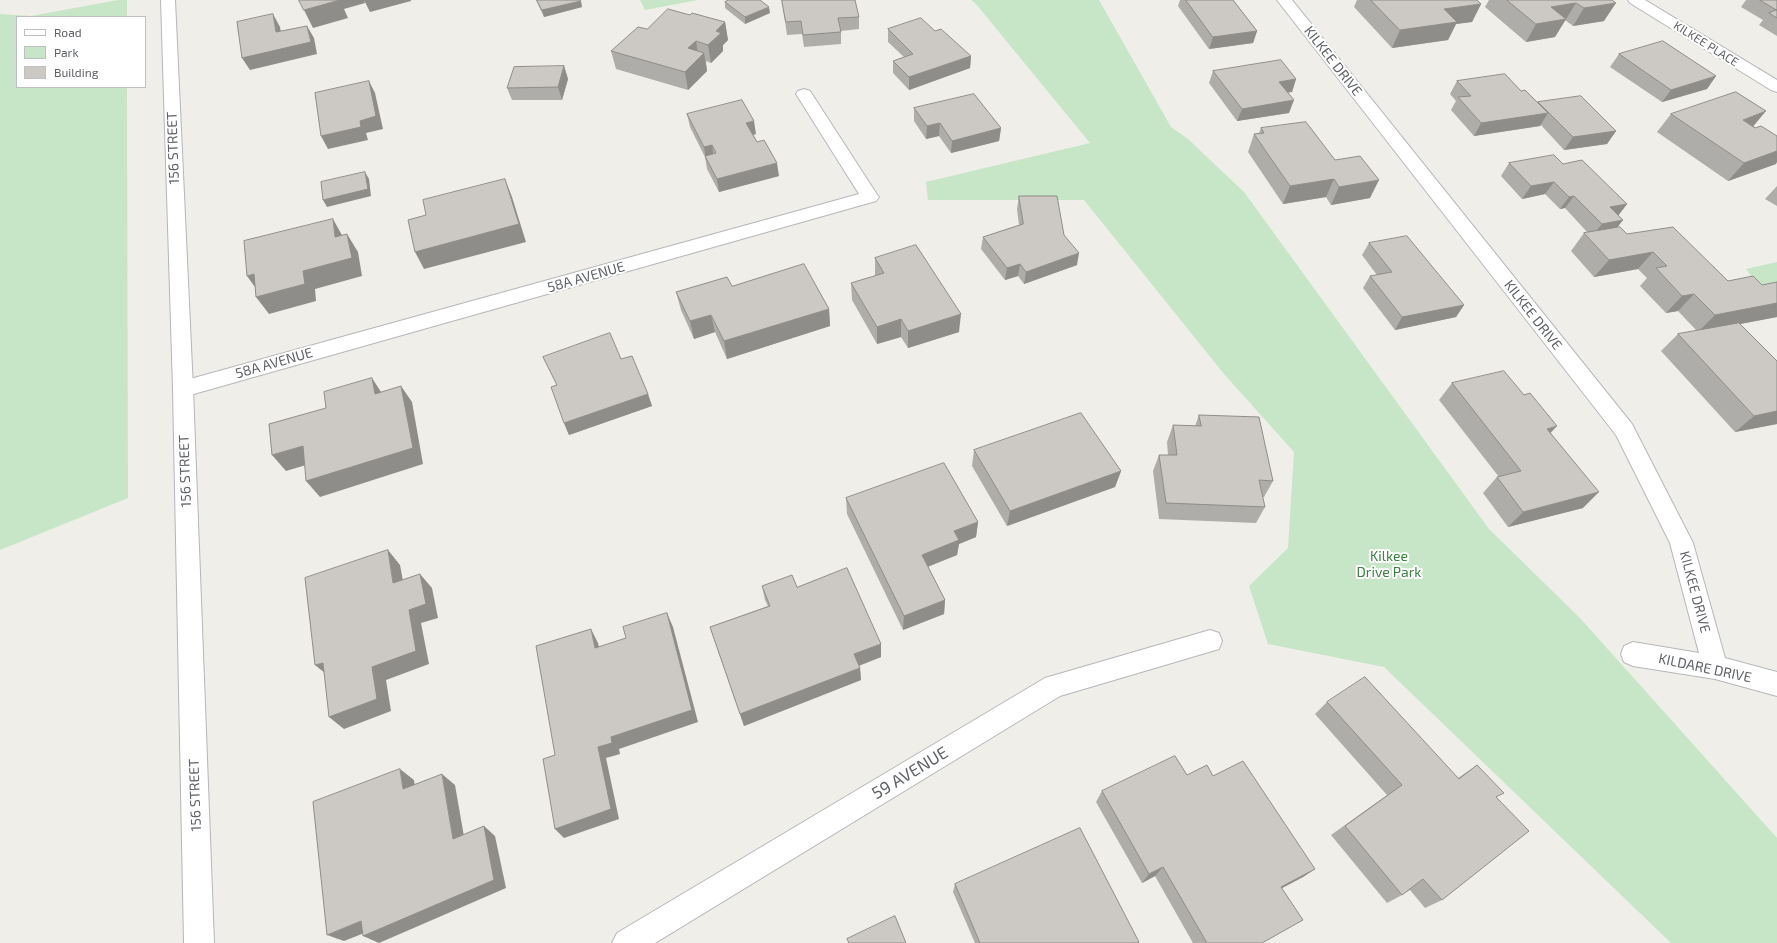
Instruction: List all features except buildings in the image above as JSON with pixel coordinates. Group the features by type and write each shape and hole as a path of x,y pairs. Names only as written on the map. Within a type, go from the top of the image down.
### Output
{"street":[{"name":"156 STREET","path":"168,0 183,389 199,943"},
{"name":"KILKEE DRIVE","path":"1284,0 1624,430 1681,543 1715,667"},
{"name":"KILKEE PLACE","path":"1635,0 1777,87"},
{"name":"58A AVENUE","path":"183,389 870,198 804,94"},
{"name":"59 AVENUE","path":"627,943 1054,686 1210,641"},
{"name":"KILDARE DRIVE","path":"1633,654 1715,667 1777,684"}],"green space":[{"path":"118,0 127,0 127,16 31,16"},
{"path":"640,0 698,0 645,10"},
{"name":"Kilkee Drive Park","path":"971,0 1099,0 1171,127 1188,139 1244,192 1489,529 1580,618 1777,838 1777,943 1671,943 1384,667 1268,644 1249,586 1288,548 1294,452 1224,374 1084,200 928,200 926,182 1090,143 976,4"},
{"path":"0,14 31,16 16,16 16,88 127,88 128,498 0,550"},
{"path":"1777,262 1777,311 1746,269"}]}
